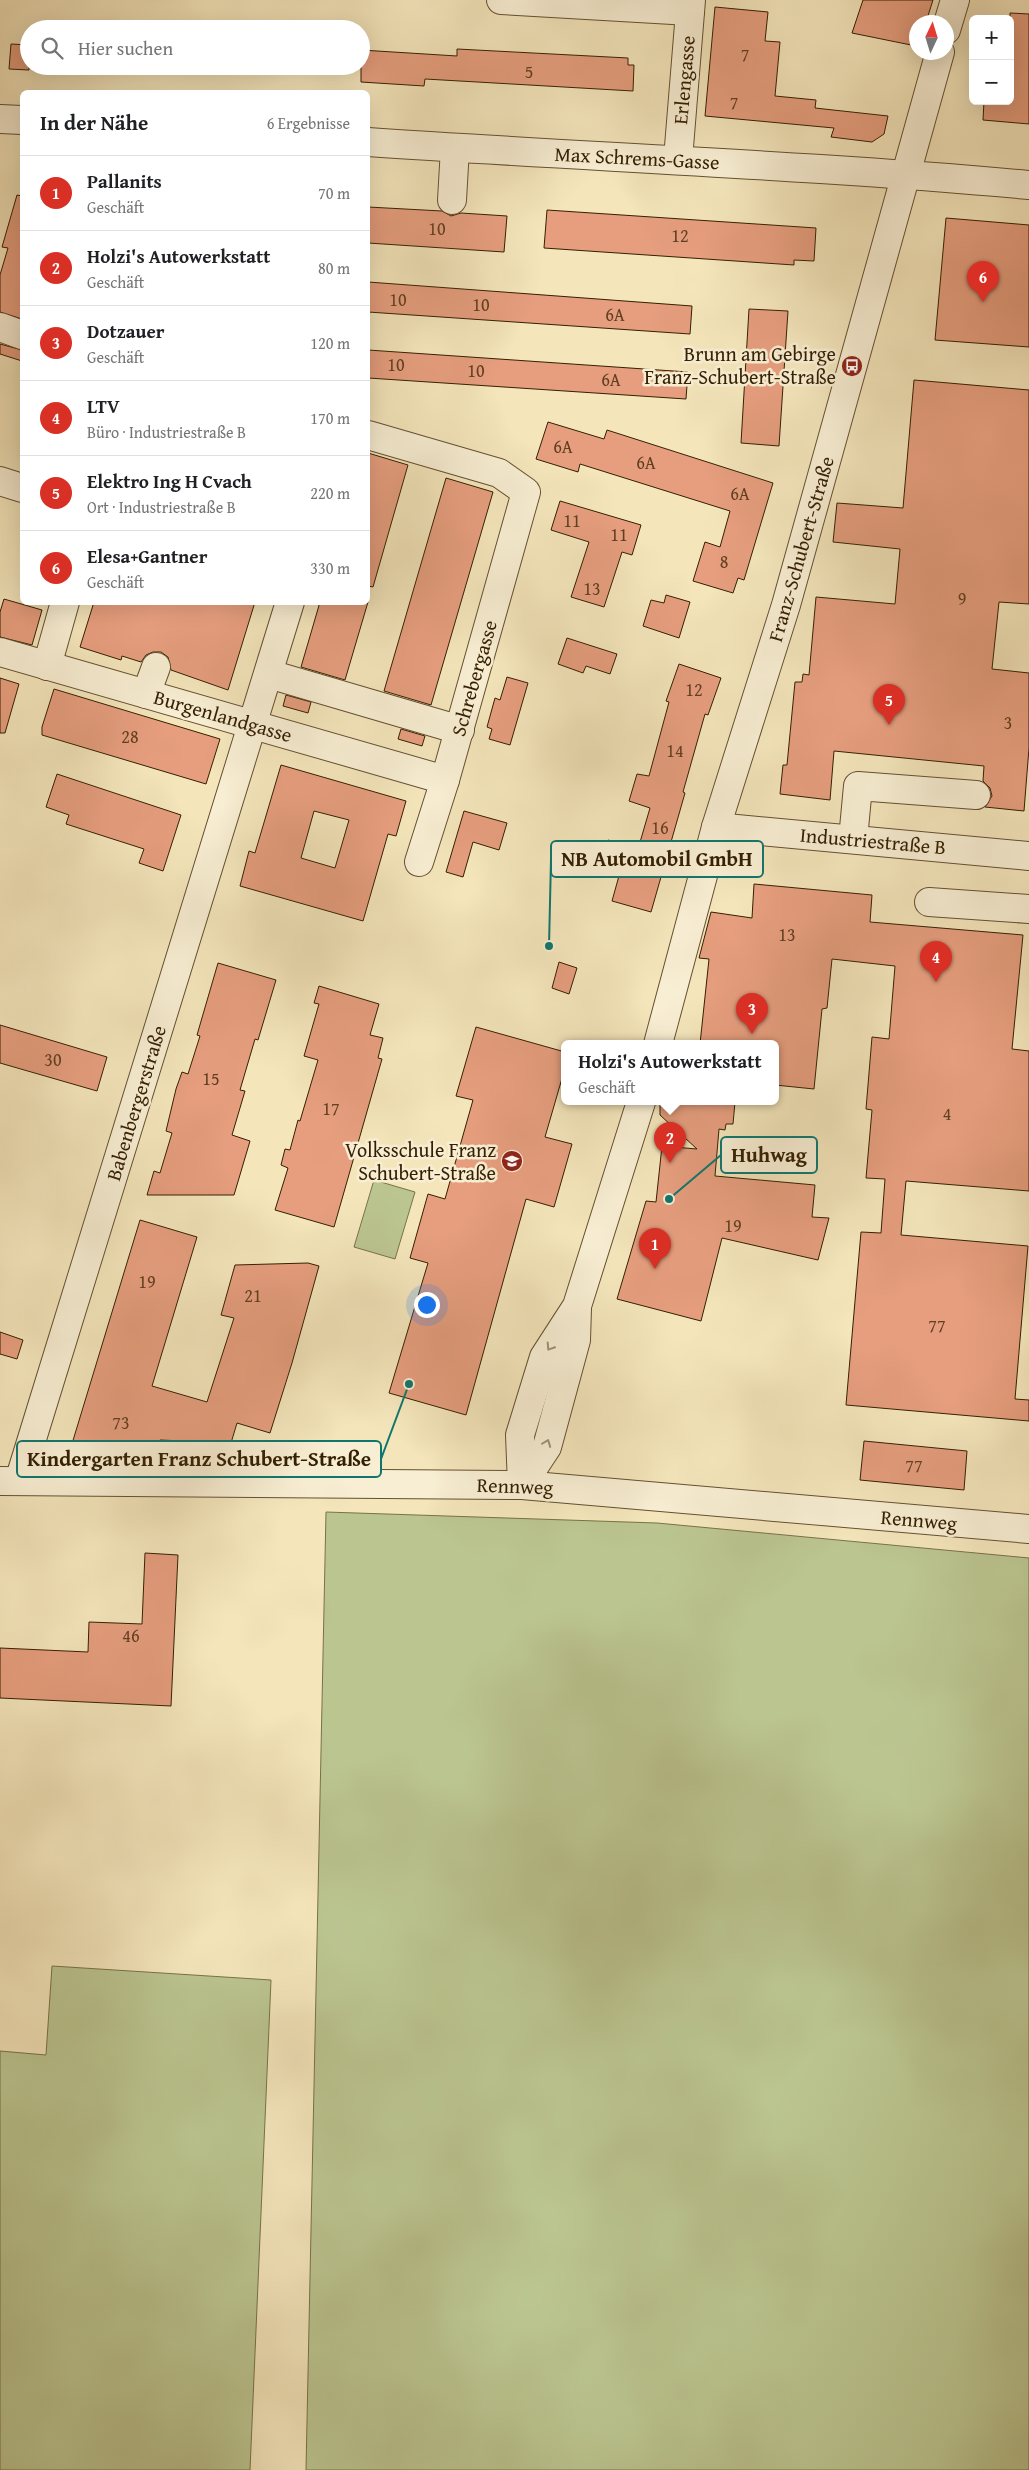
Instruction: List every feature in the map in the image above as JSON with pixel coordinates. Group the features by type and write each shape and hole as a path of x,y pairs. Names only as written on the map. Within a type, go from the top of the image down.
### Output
{"street":[{"path":"501,0 690,6"},
{"path":"950,15 955,0"},
{"name":"Erlengasse","path":"678,159 690,6"},
{"name":"Franz-Schubert-Straße","path":"659,1040 716,827 786,606 938,60"},
{"path":"0,119 20,120"},
{"name":"Max Schrems-Gasse","path":"370,142 678,159 1029,184"},
{"path":"452,200 455,148"},
{"path":"0,327 20,334"},
{"name":"Schrebergasse","path":"370,436 499,473 526,492 460,730 419,862"},
{"path":"0,481 20,487"},
{"path":"47,666 64,605"},
{"name":"Babenbergerstraße","path":"10,1481 253,725 289,605"},
{"name":"Burgenlandgasse","path":"0,652 445,780"},
{"path":"146,694 156,667"},
{"path":"271,668 301,667"},
{"path":"271,668 460,730"},
{"path":"853,839 858,786 976,795"},
{"name":"Industriestraße B","path":"716,827 1029,856"},
{"path":"929,902 1029,909"},
{"path":"522,1485 520,1435 544,1357 577,1306 640,1105"},
{"name":"Rennweg","path":"10,1481 522,1485 1029,1530"}],"green space":[{"path":"374,1180 415,1192 395,1259 354,1247"},
{"path":"326,1512 657,1523 1029,1558 1029,2470 306,2470"},
{"path":"52,1966 271,1980 250,2470 0,2470 0,2051 46,2055"}],"building":[{"path":"863,0 933,0 928,15 909,15 909,45 852,33"},
{"path":"715,7 768,12 765,41 780,42 775,96 816,100 815,108 888,116 884,134 872,142 831,137 834,128 705,116"},
{"path":"1010,13 1029,14 1029,124 983,120 984,105 1014,105 1014,15 1010,15"},
{"path":"11,44 20,44 20,70 9,69"},
{"path":"457,49 628,58 628,65 634,65 633,91 425,79 424,86 361,82 361,75 370,75 370,51 457,56"},
{"path":"17,195 20,196 20,318 0,312 0,275 8,248 2,247"},
{"path":"370,207 442,211 451,216 461,213 507,216 504,252 370,243"},
{"path":"547,210 816,228 814,261 794,260 794,265 544,248"},
{"path":"946,218 1029,225 1029,347 935,340"},
{"path":"370,282 692,306 690,334 370,312"},
{"path":"749,309 788,311 779,446 741,443"},
{"path":"0,344 20,349 20,360 0,354"},
{"path":"370,350 688,372 686,399 370,378"},
{"path":"914,380 1029,390 1029,604 999,602 992,669 1029,673 1029,748 1024,811 985,807 992,796 990,788 983,781 984,766 834,751 830,800 780,794 783,765 787,765 795,682 802,682 803,674 809,675 816,597 895,604 900,549 833,542 837,503 903,508"},
{"path":"548,422 604,439 607,430 773,483 744,580 738,578 733,593 693,581 705,542 720,547 730,511 580,464 578,472 536,459"},
{"path":"370,454 408,465 373,587 370,586"},
{"path":"446,478 493,492 431,705 384,691"},
{"path":"560,501 641,525 632,555 622,552 604,607 571,597 589,542 551,530"},
{"path":"666,595 690,602 679,638 643,626 651,600 664,603"},
{"path":"4,599 42,610 32,645 0,637 0,612"},
{"path":"93,605 254,605 228,690 171,670 168,657 161,652 153,652 146,655 141,662 122,656 121,660 80,647"},
{"path":"319,605 367,605 345,680 301,667"},
{"path":"567,638 617,654 610,674 586,666 583,673 558,664"},
{"path":"679,664 721,678 708,715 705,714 651,912 612,901 622,865 602,859 608,840 638,849 650,808 629,801 637,774 649,776 669,702 666,701"},
{"path":"507,677 528,683 510,745 489,739 492,729 487,727 495,698 500,700"},
{"path":"0,678 19,684 5,733 0,733"},
{"path":"54,689 220,739 206,784 42,735 42,727"},
{"path":"286,695 311,702 308,713 283,706"},
{"path":"401,729 425,736 422,746 398,739"},
{"path":"281,765 406,801 396,836 388,834 363,921 240,886 249,851 255,853","holes":["314,811 349,820 335,868 301,858"]},
{"path":"57,774 181,815 163,871 139,863 144,849 66,824 69,815 46,807"},
{"path":"464,811 507,823 499,850 473,842 463,877 446,872"},
{"path":"754,884 872,895 870,922 1023,935 1012,1049 1029,1051 1029,1191 906,1181 901,1235 1028,1246 1015,1399 1029,1400 1029,1421 846,1405 861,1232 881,1233 885,1179 866,1178 872,1110 866,1109 872,1037 889,1039 895,966 832,959 827,1008 822,1009 814,1089 779,1085 779,1040 700,1040 709,959 699,958 711,912 752,918"},
{"path":"559,962 577,968 569,994 552,988"},
{"path":"218,963 276,980 258,1040 255,1039 240,1090 245,1091 232,1135 250,1141 234,1195 147,1195 154,1171 160,1173 172,1133 166,1131 176,1089 182,1072 188,1074 200,1036 197,1035"},
{"path":"319,986 379,1004 370,1035 383,1038 378,1058 382,1059 334,1227 275,1210 288,1168 281,1165 285,1149 290,1150 318,1060 304,1056 319,1004 314,1003"},
{"path":"0,1025 107,1057 97,1091 0,1063"},
{"name":"Volksschule Franz Schubert-Straße","path":"476,1027 561,1051 561,1082 545,1137 572,1144 554,1207 526,1199 466,1415 389,1393 428,1263 410,1258 428,1194 445,1199 473,1100 456,1096"},
{"path":"660,1105 735,1105 733,1124 726,1124 725,1130 719,1129 715,1176 815,1185 812,1217 829,1218 818,1260 722,1238 701,1321 617,1299 646,1201 656,1202 662,1146 697,1149 660,1115"},
{"path":"140,1220 197,1237 152,1386 207,1402 234,1318 221,1315 235,1265 308,1263 319,1266 270,1433 237,1423 231,1443 160,1440 158,1448 71,1447"},
{"path":"0,1332 23,1340 17,1359 0,1354"},
{"path":"864,1441 967,1451 964,1490 860,1480"},
{"path":"145,1553 178,1555 171,1706 0,1698 0,1648 88,1652 89,1622 142,1624"}],"place":[{"name":"Elesa+Gantner","path":"983,302"},
{"name":"Brunn am Gebirge Franz-Schubert-Straße","path":"852,366"},
{"name":"Elektro Ing H Cvach","path":"889,725"},
{"name":"NB Automobil GmbH","path":"549,946"},
{"name":"LTV","path":"936,982"},
{"name":"Dotzauer","path":"752,1034"},
{"name":"Volksschule Franz Schubert-Straße","path":"512,1161"},
{"name":"Holzi's Autowerkstatt","path":"670,1163"},
{"name":"Huhwag","path":"669,1199"},
{"name":"Pallanits","path":"655,1269"},
{"name":"Kindergarten Franz Schubert-Straße","path":"409,1384"}]}
